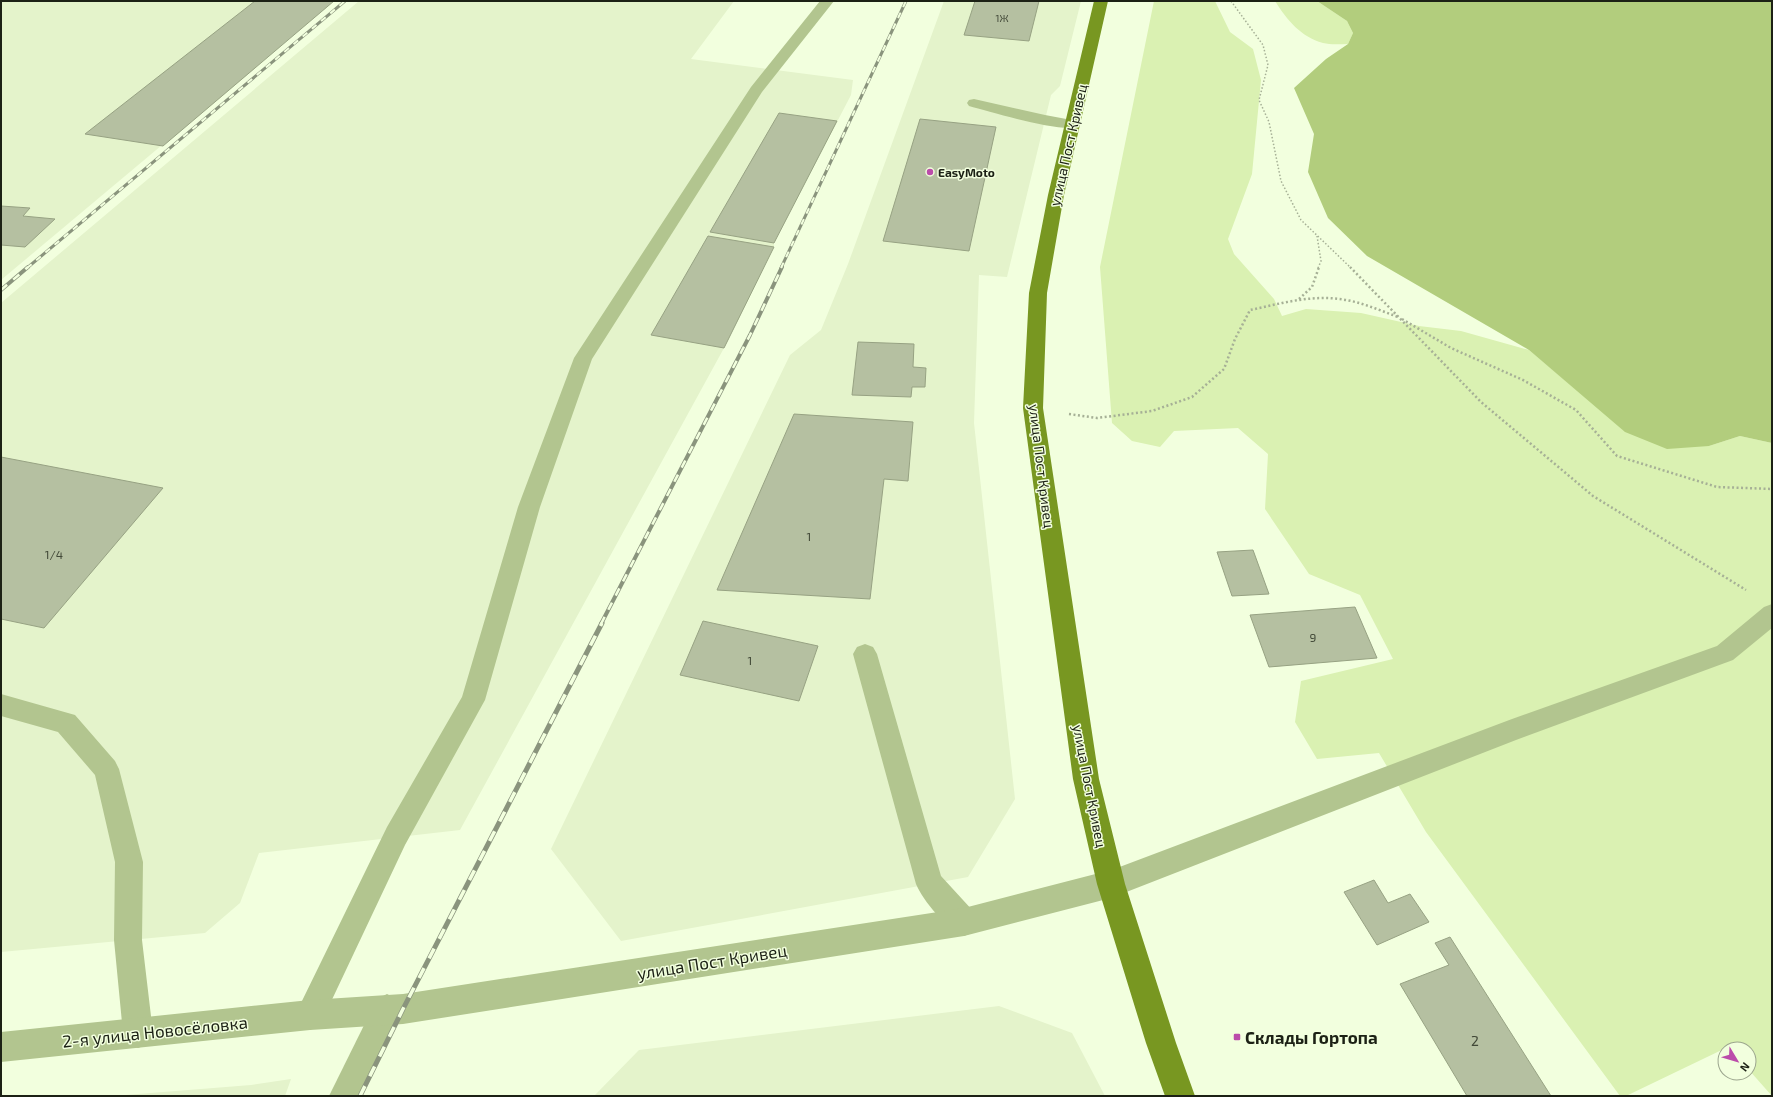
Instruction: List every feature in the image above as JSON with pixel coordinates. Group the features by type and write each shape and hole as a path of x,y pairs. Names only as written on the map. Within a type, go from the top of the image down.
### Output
{"main road":[{"name":"улица Пост Кривец","path":"1101,1 1056,195 1038,292 1033,408 1086,779 1111,884 1161,1043 1180,1096"}],"street":[{"path":"310,1015 396,836 473,700 529,507 584,358 756,90 827,1"},
{"path":"974,102 1045,120 1072,124"},
{"path":"1111,884 1512,730 1724,653 1772,614"},
{"path":"865,654 930,884 964,922"},
{"path":"1,705 66,723 106,769 128,862 128,940 138,1033"},
{"name":"улица Пост Кривец","path":"310,1015 403,1009 964,922 1111,884"},
{"path":"344,1096 387,1009"},
{"name":"2-я улица Новосёловка","path":"1,1047 310,1015"}],"path":[{"path":"1231,1 1263,45 1268,65 1259,100 1269,122 1281,182 1301,220 1362,279 1481,402 1593,496 1747,590"},
{"path":"1299,300 1312,288 1321,261 1317,235"},
{"path":"1033,408 1097,418 1152,411 1192,397 1224,369 1235,339 1250,310 1299,300 1330,298 1358,303 1399,317 1451,348 1523,380 1576,410 1617,456 1717,487 1772,489"}],"shaded area":[{"path":"1,1 334,1 1,280"},
{"path":"359,1 734,1 691,59 853,80 851,95 774,243 774,247 724,348 460,830 259,853 240,903 205,933 1,952 1,303"},
{"path":"944,1 1081,1 1060,86 1051,95 1007,277 979,275 974,423 1015,799 968,877 621,941 551,849 790,355 821,330 848,264"},
{"path":"1154,1 1215,1 1230,32 1253,49 1261,80 1252,174 1228,239 1234,254 1274,299 1282,316 1306,309 1361,313 1419,326 1461,331 1529,350 1572,386 1709,446 1740,436 1772,443 1772,1096 1757,1079 1757,1041 1717,1041 1717,1052 1626,1096 1620,1096 1426,832 1379,753 1317,759 1295,722 1301,681 1393,659 1360,595 1309,574 1265,509 1268,454 1238,428 1174,431 1160,447 1132,441 1112,423 1100,267"},
{"path":"1275,1 1317,1 1347,21 1353,33 1348,44 1326,44 1308,37 1295,27 1284,15"},
{"path":"1317,1 1772,1 1772,443 1740,436 1709,446 1667,449 1625,432 1529,350 1367,256 1328,218 1308,172 1314,134 1294,88 1326,59 1348,44 1353,33 1347,21"},
{"path":"999,1006 1072,1033 1105,1096 594,1096 639,1050"},
{"path":"291,1079 285,1096 113,1096 251,1085"}],"building":[{"path":"255,1 334,1 163,146 85,134"},
{"path":"975,1 1039,1 1029,41 964,35"},
{"path":"779,113 837,121 774,243 710,232"},
{"path":"920,119 996,127 969,251 883,241"},
{"path":"1,206 30,208 23,216 55,219 25,247 1,245"},
{"path":"708,236 774,247 724,348 651,335"},
{"path":"858,342 914,344 913,367 926,368 925,387 912,387 911,397 852,395"},
{"path":"794,414 913,422 908,481 884,479 870,599 717,590"},
{"path":"1,457 163,488 44,628 1,619"},
{"path":"1253,550 1269,594 1232,596 1217,552"},
{"path":"1355,607 1377,658 1269,667 1250,615"},
{"path":"703,621 818,646 799,701 680,675"},
{"path":"1374,880 1388,903 1410,894 1429,922 1377,945 1344,892"},
{"path":"1450,937 1551,1096 1467,1096 1400,984 1449,965 1435,943"}],"railway":[{"path":"27,268 345,1"},
{"path":"781,268 906,1"},
{"path":"1,290 28,267"},
{"path":"601,624 750,335 782,267"},
{"path":"360,1096 403,1009 602,623"}],"place":[{"name":"EasyMoto","path":"930,172"},
{"name":"Склады Гортопа","path":"1237,1037"}]}
